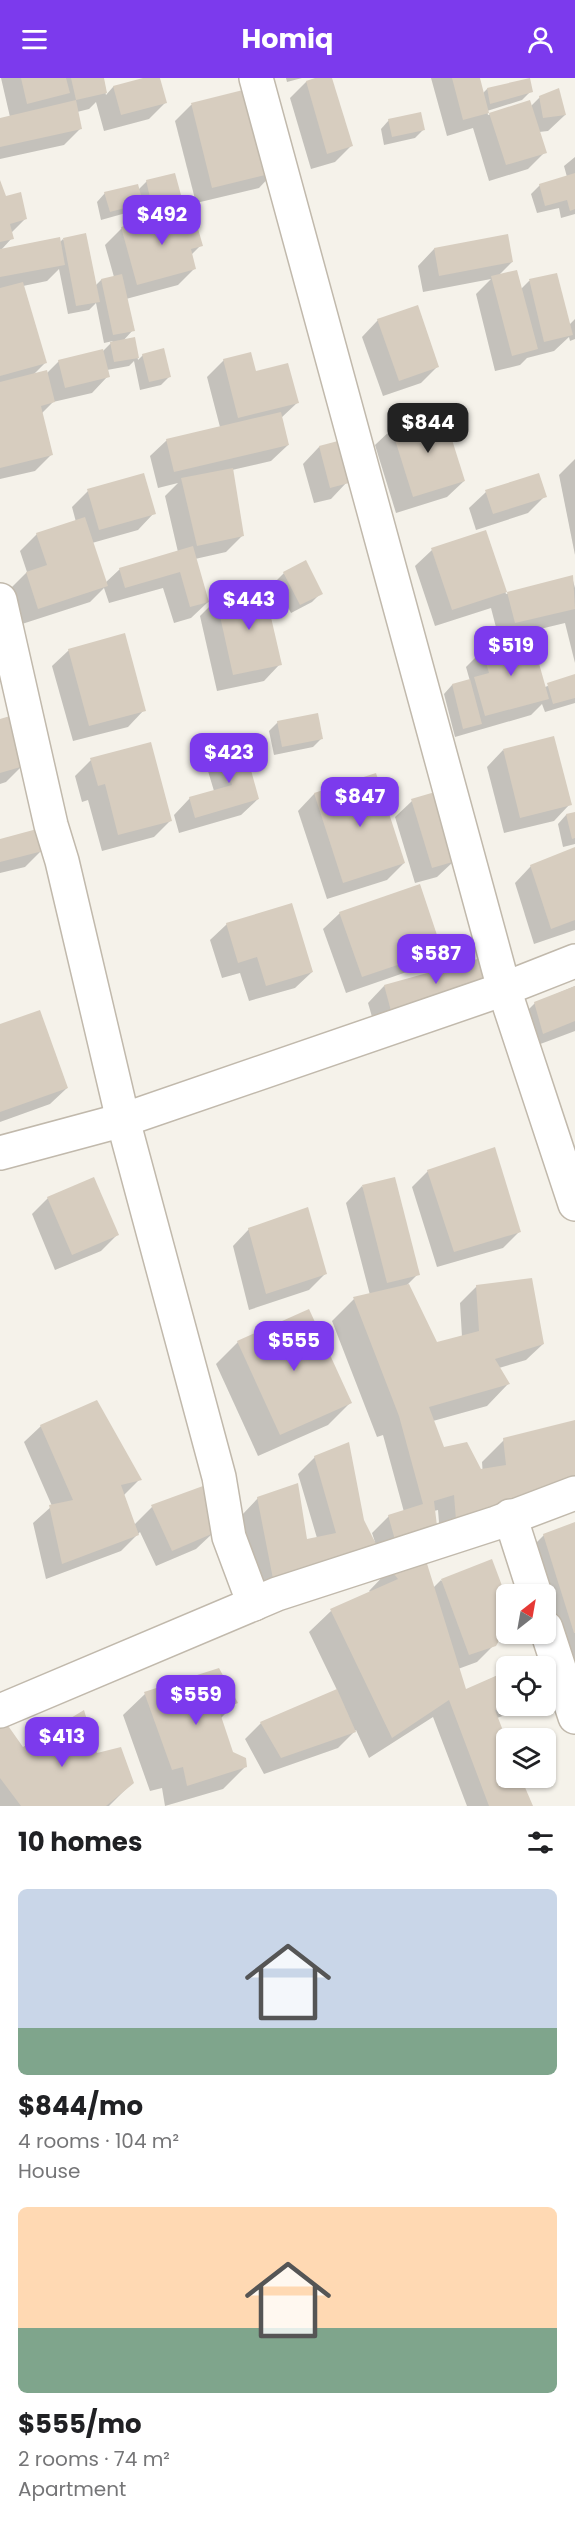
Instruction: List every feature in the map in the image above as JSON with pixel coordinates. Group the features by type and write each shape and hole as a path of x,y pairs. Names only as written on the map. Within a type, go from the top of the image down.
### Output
{"street":[{"path":"256,78 504,989 575,1204"},
{"path":"0,600 51,825 62,861 123,1120 219,1477 229,1537 254,1604"},
{"path":"0,1153 123,1120 504,989 575,961"},
{"path":"0,1711 277,1594 575,1493"},
{"path":"510,1516 532,1584"},
{"path":"551,1644 575,1718"}],"building":[{"path":"21,78 66,78 70,93 27,104"},
{"path":"71,78 104,78 107,93 76,100"},
{"path":"143,78 160,78 167,103 121,115 113,86"},
{"path":"315,78 332,78 353,146 327,154 306,81"},
{"path":"452,78 480,78 489,113 463,120"},
{"path":"530,78 533,92 490,104 487,88"},
{"path":"559,88 566,115 543,118 539,96"},
{"path":"243,90 277,172 212,188 191,103"},
{"path":"76,100 82,129 0,147 0,118"},
{"path":"530,100 547,153 506,165 489,113"},
{"path":"421,112 425,130 392,137 388,119"},
{"path":"175,173 181,195 151,202 146,180"},
{"path":"575,173 575,209 570,211 567,200 545,206 539,184"},
{"path":"0,180 6,196 21,192 27,219 10,224 14,239 0,242"},
{"path":"138,184 143,203 110,212 104,192"},
{"path":"192,208 203,246 191,249 196,269 137,285 121,227"},
{"path":"86,233 100,302 76,306 63,238"},
{"path":"508,234 513,262 439,276 434,248"},
{"path":"60,237 65,265 0,277 0,249"},
{"path":"517,270 538,349 512,356 491,276"},
{"path":"557,273 573,335 544,342 529,279"},
{"path":"122,274 135,331 113,335 101,279"},
{"path":"23,282 47,363 0,376 0,288"},
{"path":"418,305 439,367 399,381 377,319"},
{"path":"135,337 139,358 114,362 110,342"},
{"path":"164,348 171,377 149,382 142,354"},
{"path":"103,349 110,377 65,388 58,360"},
{"path":"251,352 256,371 288,363 299,403 238,418 223,359"},
{"path":"47,370 55,402 41,406 53,455 0,468 0,382"},
{"path":"443,411 465,481 413,497 391,427"},
{"path":"281,412 289,445 174,472 166,439"},
{"path":"338,441 349,483 330,488 319,446"},
{"path":"233,468 244,536 197,546 181,478"},
{"path":"144,473 156,514 99,530 87,489"},
{"path":"539,473 547,497 493,514 485,490"},
{"path":"85,517 108,586 38,609 26,572 47,565 36,533"},
{"path":"486,530 507,592 452,610 431,548"},
{"path":"193,546 209,602 190,607 180,572 125,588 119,568"},
{"path":"306,560 323,594 300,605 283,572"},
{"path":"573,575 575,609 515,623 507,592"},
{"path":"264,587 282,665 233,675 216,598"},
{"path":"125,633 146,711 89,726 68,649"},
{"path":"531,635 549,699 485,716 474,677 489,673 482,649"},
{"path":"575,674 575,698 553,704 547,683"},
{"path":"470,679 482,724 463,729 452,684"},
{"path":"318,713 323,739 282,747 277,721"},
{"path":"10,716 24,766 0,773 0,719"},
{"path":"554,736 572,805 520,818 503,749"},
{"path":"242,738 259,799 195,818 189,797 232,785 221,743"},
{"path":"151,742 172,821 118,835 105,784 98,786 90,758"},
{"path":"376,773 405,863 343,883 314,793"},
{"path":"435,792 456,861 432,868 411,799"},
{"path":"575,812 575,838 572,839 566,814"},
{"path":"37,829 43,851 0,862 0,839"},
{"path":"575,847 575,920 551,929 530,865"},
{"path":"420,884 442,950 362,977 339,912"},
{"path":"292,903 313,972 266,986 257,957 238,963 226,923"},
{"path":"481,958 488,985 391,1011 384,985"},
{"path":"575,986 575,1021 543,1034 534,1002"},
{"path":"40,1010 68,1088 0,1112 0,1024"},
{"path":"495,1147 521,1232 454,1252 427,1170"},
{"path":"94,1177 119,1235 72,1255 47,1197"},
{"path":"395,1177 420,1275 387,1283 362,1185"},
{"path":"308,1207 327,1274 266,1294 248,1228"},
{"path":"532,1278 544,1344 495,1359 510,1384 429,1407 444,1447 467,1442 481,1469 506,1465 503,1438 575,1420 575,1481 456,1520 454,1495 434,1501 437,1526 395,1540 388,1515 423,1504 399,1416 353,1297 409,1284 437,1342 479,1331 476,1285"},
{"path":"309,1309 352,1403 280,1435 237,1341"},
{"path":"97,1400 142,1480 121,1485 139,1535 62,1564 49,1505 73,1500 40,1425"},
{"path":"349,1442 364,1520 377,1546 273,1579 257,1497 298,1483 307,1539 336,1533 314,1456"},
{"path":"203,1486 214,1533 172,1551 151,1505"},
{"path":"575,1522 575,1633 574,1633 543,1534"},
{"path":"424,1554 466,1689 496,1676 495,1710 502,1728 496,1728 496,1788 525,1788 533,1806 489,1806 449,1700 392,1738 330,1609 398,1579 389,1568"},
{"path":"492,1559 501,1584 496,1584 496,1646 469,1655 441,1579"},
{"path":"219,1668 238,1703 219,1710 233,1752 246,1758 247,1767 187,1786 183,1767 172,1770 144,1692"},
{"path":"337,1689 356,1732 281,1758 260,1722"},
{"path":"84,1710 97,1753 121,1747 134,1783 106,1806 21,1806 0,1778 0,1723 4,1720 23,1747"}]}
